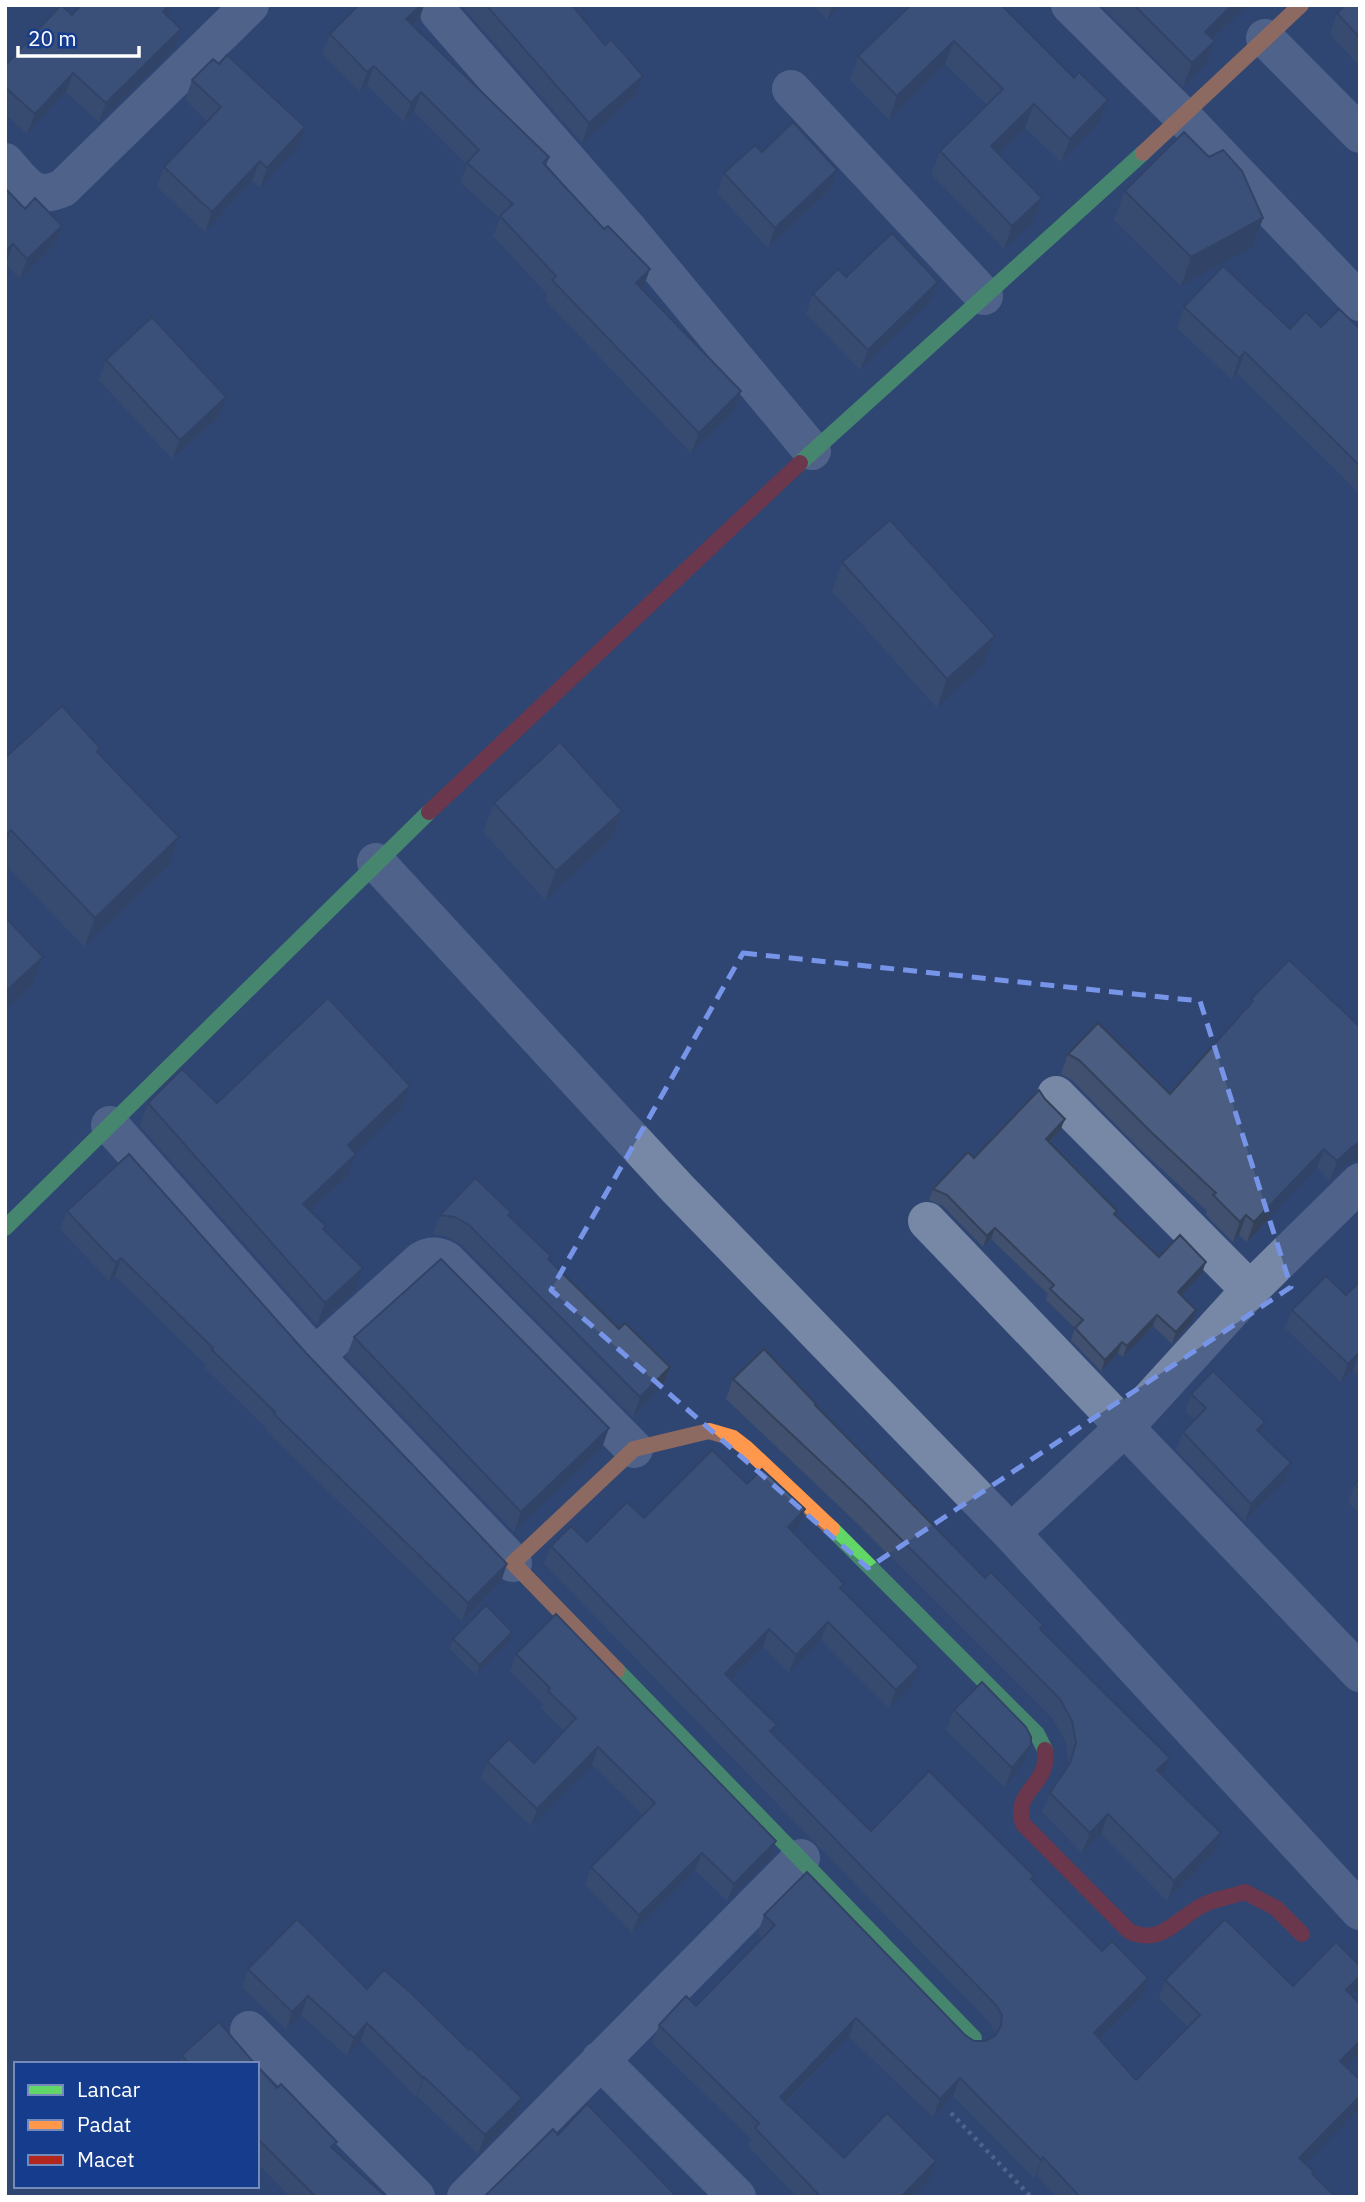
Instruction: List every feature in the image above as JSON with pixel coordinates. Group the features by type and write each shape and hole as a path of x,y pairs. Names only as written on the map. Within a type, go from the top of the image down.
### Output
{"street":[{"path":"5,162 31,190 50,194 63,188 250,5"},
{"path":"1070,5 1183,117 1360,302"},
{"path":"5,1228 376,862 812,451 1183,117 1301,5"},
{"path":"439,13 627,228 812,451"},
{"path":"1265,38 1360,134"},
{"path":"791,89 984,296"},
{"path":"376,862 677,1188 1011,1533 1360,1911"},
{"path":"1056,1095 1250,1290"},
{"path":"110,1125 315,1356 974,2038"},
{"path":"1011,1533 1125,1427 1250,1290 1360,1182"},
{"path":"927,1221 1360,1673"},
{"path":"315,1356 422,1260 428,1256 439,1256 634,1449"},
{"path":"513,1563 634,1449 709,1432 733,1438 843,1539 1037,1734 1045,1745 1048,1759 1045,1773 1018,1807 1019,1816 1023,1824 1130,1932 1147,1938 1159,1936 1202,1906 1245,1892 1276,1908 1301,1934"},
{"path":"466,2197 801,1857"},
{"path":"249,2030 416,2197"},
{"path":"600,2060 737,2197"}],"path":[{"path":"951,2113 1031,2197"}],"highlighted area":[{"path":"743,953 1200,1001 1291,1287 868,1568 551,1290"}],"building":[{"path":"61,5 72,15 81,5 169,5 163,12 181,29 106,103 73,73 35,114 5,87 5,66"},
{"path":"359,5 421,5 406,19 549,157 543,163 604,229 608,226 650,269 636,283 741,391 699,433 552,280 556,276 500,216 513,204 467,163 479,150 421,92 411,103 374,66 367,72 330,34"},
{"path":"486,5 572,5 605,45 611,39 643,76 589,123"},
{"path":"911,5 1001,5 1074,78 1079,72 1108,100 1070,139 1034,104 991,146 1042,198 1012,226 940,151 1003,89 954,41 897,96 858,56"},
{"path":"1134,5 1232,5 1205,32 1215,41 1192,63"},
{"path":"1346,5 1360,5 1360,38 1337,13"},
{"path":"227,55 305,127 267,168 260,161 212,212 164,167 221,107 192,80 213,59 219,64"},
{"path":"793,122 837,170 775,228 724,173 755,145 762,152"},
{"path":"1184,132 1209,157 1223,150 1242,171 1263,218 1191,257 1125,191"},
{"path":"5,188 25,209 35,198 62,226 27,259 13,244 5,251"},
{"path":"892,233 938,282 868,350 813,294 838,269 846,277"},
{"path":"1223,266 1290,329 1306,312 1321,327 1339,309 1360,329 1360,466 1245,352 1239,358 1184,307"},
{"path":"152,317 226,397 180,440 106,360"},
{"path":"890,520 995,636 947,679 842,562"},
{"path":"62,706 100,748 97,752 179,837 95,918 11,830 5,835 5,758"},
{"path":"560,742 622,811 556,871 494,803"},
{"path":"5,917 43,957 5,992"},
{"path":"1289,960 1360,1027 1360,1142 1337,1161 1324,1149 1254,1222 1246,1215 1240,1222 1213,1195 1216,1193 1079,1060 1068,1054 1098,1023 1170,1094 1253,1001 1251,999"},
{"path":"328,998 410,1086 348,1145 356,1154 303,1204 326,1226 323,1229 363,1268 325,1303 148,1103 182,1069 217,1103"},
{"path":"1039,1090 1065,1119 1046,1139 1117,1211 1114,1214 1159,1257 1180,1235 1206,1262 1178,1292 1196,1310 1176,1332 1157,1315 1127,1346 1122,1342 1105,1360 1075,1328 1083,1320 1050,1289 1054,1285 995,1228 987,1236 947,1195 933,1189 968,1152 974,1158"},
{"path":"129,1154 306,1353 507,1564 468,1603 274,1414 213,1348 121,1258 116,1263 67,1211"},
{"path":"475,1178 511,1212 508,1215 551,1256 548,1259 619,1329 625,1323 670,1367 640,1397 469,1225 455,1217 440,1215"},
{"path":"441,1259 609,1428 521,1512 354,1337"},
{"path":"1326,1276 1346,1295 1360,1281 1360,1352 1348,1364 1292,1310"},
{"path":"764,1349 815,1405 985,1578 991,1572 1043,1625 1040,1629 1170,1758 1157,1770 1221,1833 1174,1881 1108,1814 1090,1833 1050,1793 1070,1763 1076,1743 1072,1721 1060,1699 866,1504 733,1379"},
{"path":"1213,1371 1265,1422 1257,1430 1291,1463 1251,1504 1183,1432 1206,1408 1191,1394"},
{"path":"712,1450 747,1484 762,1469 805,1509 788,1527 844,1584 840,1588 919,1667 896,1690 828,1622 796,1655 769,1629 725,1674 777,1725 770,1731 871,1831 929,1771 1034,1876 1031,1879 1102,1951 1112,1941 1148,1978 1094,2033 1136,2080 1200,2015 1165,1980 1225,1919 1293,1986 1336,1942 1360,1966 1360,1976 1346,1990 1360,2004 1360,2041 1340,2061 1360,2080 1360,2096 1299,2158 1336,2197 1080,2197 1043,2157 1041,2160 960,2078 940,2099 856,2018 780,2097 844,2158 887,2113 936,2161 901,2197 821,2197 755,2128 759,2123 659,2025 686,1996 696,2006 775,1925 764,1915 807,1872 965,2035 974,2041 985,2041 995,2036 1001,2026 1002,2015 996,2005 551,1546 571,1526 587,1542 627,1502 644,1518"},
{"path":"486,1605 512,1632 480,1665 453,1639"},
{"path":"556,1614 776,1841 734,1884 702,1853 639,1915 591,1867 655,1803 598,1747 537,1809 487,1761 509,1739 534,1763 576,1718 516,1654"},
{"path":"982,1682 1026,1727 1031,1737 1031,1745 1012,1768 954,1710"},
{"path":"297,1919 367,1989 384,1970 522,2098 485,2135 367,2023 354,2038 308,1996 292,2012 248,1969"},
{"path":"219,2022 253,2062 187,2062 182,2055"},
{"path":"259,2068 277,2088 281,2084 337,2142 331,2147 386,2197 316,2197 259,2140"},
{"path":"587,2104 677,2197 484,2197 553,2129 558,2135"}],"traffic: fast":[{"path":"800,463 1143,153"},
{"path":"5,1228 429,812"},
{"path":"832,1529 1037,1734 1045,1750"},
{"path":"617,1670 974,2038"}],"traffic: slow":[{"path":"1143,153 1301,5"},
{"path":"617,1670 513,1563 634,1449 709,1431 733,1438 832,1529"}],"traffic: jam":[{"path":"429,812 800,463"},
{"path":"1045,1750 1042,1772 1023,1803 1023,1824 1130,1932 1142,1935 1160,1933 1203,1905 1245,1892 1276,1908 1302,1934"}]}
